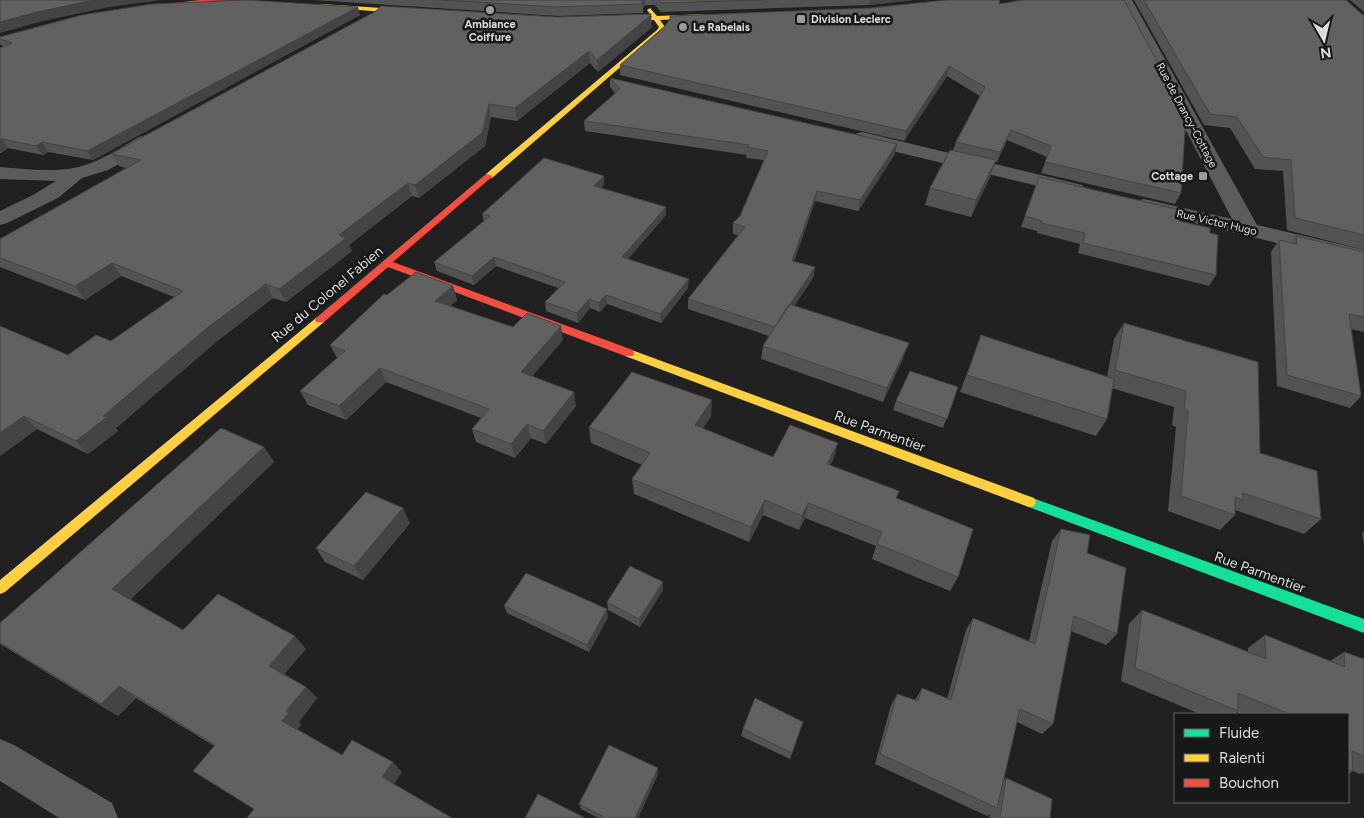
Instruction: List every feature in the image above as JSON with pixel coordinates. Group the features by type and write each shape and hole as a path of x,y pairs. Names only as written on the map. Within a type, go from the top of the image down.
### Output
{"street":[{"path":"641,0 656,18"},
{"name":"Rue de Drancy-Cottage","path":"1125,0 1248,229"},
{"path":"137,8 200,2 269,3"},
{"path":"308,6 420,13"},
{"path":"356,27 373,18 381,10"},
{"path":"608,20 714,16"},
{"name":"Rue du Colonel Fabien","path":"0,588 659,31 662,27 656,18"},
{"path":"602,80 628,83"},
{"path":"841,133 1093,193"},
{"path":"0,174 76,173 101,166 158,134"},
{"path":"0,219 69,182 76,173"},
{"name":"Rue Victor Hugo","path":"1122,200 1364,257"},
{"name":"Rue Parmentier","path":"386,263 1364,626"},
{"path":"0,759 97,818"}],"building":[{"path":"0,0 94,0 0,22"},
{"path":"247,0 358,7 87,151 42,142 36,146 0,140 0,48 12,43 0,39 0,37 82,15 152,4"},
{"path":"443,0 641,0 642,4 557,7"},
{"path":"658,0 763,0 661,3"},
{"path":"946,0 1000,0 999,4 1023,0 1124,0 1186,115 1181,193 1045,162 1051,146 1011,130 1000,152 956,142 985,87 949,66 906,131 620,65 665,26 670,16 871,8"},
{"path":"1144,0 1346,0 1364,16 1364,235 1295,218 1291,160 1263,157 1237,117 1210,114"},
{"path":"381,6 557,17 651,15 597,60 589,51 515,108 489,104 482,133 415,185 408,183 339,235 346,238 279,289 266,284 207,328 103,416 107,417 76,441 24,416 0,433 0,326 68,355 96,335 111,341 183,291 112,263 75,286 0,258 0,239 141,160 111,154 376,11"},
{"path":"610,78 897,144 860,200 817,191 792,261 815,267 775,327 688,299 745,227 733,223 740,216 768,151 747,147 749,145 584,121 620,89"},
{"path":"950,150 996,160 976,200 930,188"},
{"path":"544,158 604,176 594,186 666,207 622,257 689,279 660,314 606,295 599,303 589,299 577,313 545,302 565,282 494,257 472,276 434,262 490,216 482,214"},
{"path":"1039,177 1180,210 1179,221 1210,228 1210,233 1218,235 1216,275 1083,243 1085,233 1041,223 1042,221 1025,216"},
{"path":"1296,236 1364,252 1364,317 1349,314 1361,396 1287,375 1279,240 1297,244"},
{"path":"416,272 453,286 435,301 513,327 527,313 561,326 521,372 574,392 543,431 527,424 511,444 472,429 489,409 380,368 339,406 300,391 345,351 330,345 384,294 387,295"},
{"path":"789,304 909,343 887,388 763,346"},
{"path":"1124,323 1258,362 1260,453 1317,471 1321,519 1243,493 1243,500 1235,497 1235,515 1181,496 1188,411 1184,409 1186,391 1115,370"},
{"path":"981,335 1114,379 1107,419 967,375"},
{"path":"910,371 958,387 947,419 896,401"},
{"path":"632,372 712,400 695,425 773,457 790,425 838,443 827,464 899,491 896,498 973,529 958,577 877,544 882,532 808,503 802,516 765,500 751,527 632,479 650,453 589,427"},
{"path":"221,428 264,447 112,589 183,630 218,594 295,636 269,666 306,687 286,711 289,713 282,721 342,755 352,740 393,762 382,777 452,818 247,818 254,809 193,771 215,745 119,686 101,704 0,643 0,623"},
{"path":"366,492 403,508 354,566 316,548"},
{"path":"1061,529 1090,535 1087,553 1126,568 1117,634 1074,616 1053,724 1020,709 997,808 880,754 897,694 918,701 922,688 951,700 973,618 1035,644"},
{"path":"630,566 663,582 639,619 607,602"},
{"path":"526,573 607,609 587,645 504,606"},
{"path":"1142,610 1266,659 1265,635 1345,667 1344,652 1364,659 1364,756 1352,751 1353,771 1349,769 1349,713 1287,713 1238,693 1238,711 1135,668"},
{"path":"755,698 803,722 792,753 743,729"},
{"path":"609,745 658,768 635,818 606,818 579,804"},
{"path":"1006,778 1052,799 1050,818 1000,818"},
{"path":"538,794 585,818 525,818"}],"traffic: fast":[{"path":"1030,502 1364,626"}],"traffic: slow":[{"path":"321,6 412,12"},
{"path":"489,176 659,31 662,27 650,10"},
{"path":"615,20 707,16"},
{"path":"0,588 320,320"},
{"path":"629,353 1030,502"}],"traffic: jam":[{"path":"151,6 200,2 260,3"},
{"path":"320,320 489,176"},
{"path":"386,263 629,353"}],"place":[{"name":"Ambiance Coiffure","path":"490,10"},
{"name":"Division Leclerc","path":"801,19"},
{"name":"Le Rabelais","path":"683,27"},
{"name":"Cottage","path":"1203,176"}]}
